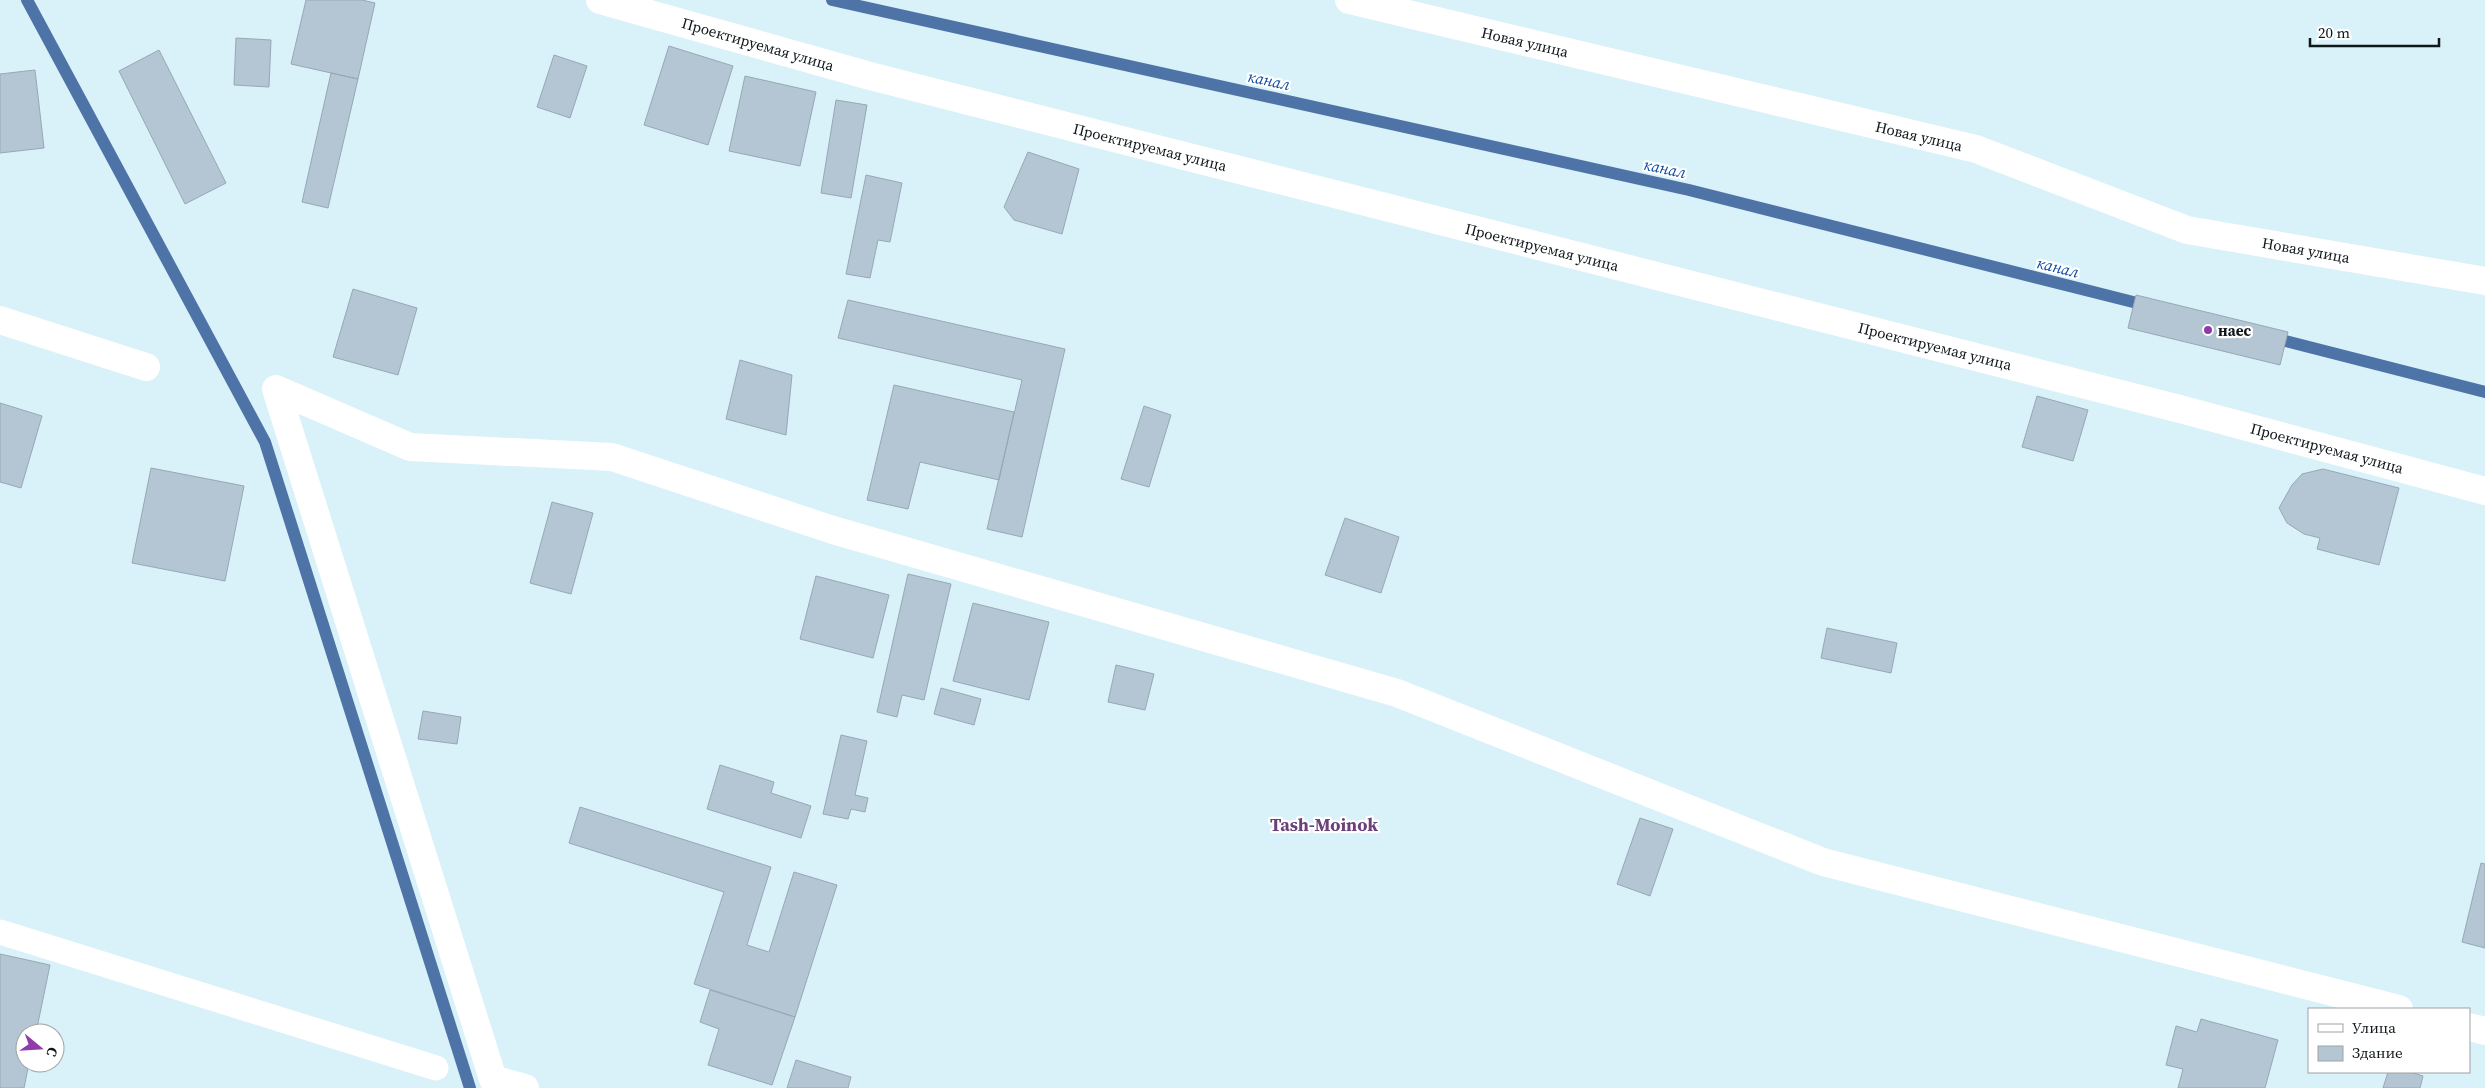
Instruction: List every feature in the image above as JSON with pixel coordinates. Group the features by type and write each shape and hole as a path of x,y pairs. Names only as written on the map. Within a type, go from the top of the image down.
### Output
{"street":[{"name":"Проектируемая улица","path":"600,0 870,76 2180,409 2485,491"},
{"name":"Новая улица","path":"1349,0 1976,149 2188,230 2485,281"},
{"path":"0,320 146,367"},
{"path":"525,1088 493,1079 276,389 410,447 612,457 833,530 1397,693 1823,862 2395,1008"},
{"path":"2470,1027 2485,1031"}],"lane":[{"path":"0,932 436,1068"}],"building":[{"path":"306,0 362,0 375,3 358,79 291,64"},
{"path":"236,38 271,40 269,87 234,85"},
{"path":"669,46 733,66 708,145 644,125"},
{"path":"159,50 226,183 185,204 119,71"},
{"path":"554,55 587,66 570,118 537,107"},
{"path":"35,70 44,148 0,153 0,74"},
{"path":"331,73 358,79 328,208 302,202"},
{"path":"745,76 816,92 800,166 729,151"},
{"path":"836,100 867,105 851,198 821,193"},
{"path":"1028,152 1079,169 1062,234 1014,220 1004,207"},
{"path":"866,175 902,183 890,242 878,240 870,278 846,274"},
{"path":"353,289 417,308 398,375 333,357"},
{"name":"наес","path":"2136,295 2288,332 2280,365 2128,328"},
{"path":"848,300 1065,349 1022,537 987,529 1022,380 838,338"},
{"path":"740,360 792,375 786,435 726,419"},
{"path":"894,385 1014,412 999,480 920,462 908,509 867,500"},
{"path":"2037,396 2088,410 2073,461 2022,447"},
{"path":"0,403 42,416 21,488 0,482"},
{"path":"1144,406 1171,415 1149,487 1121,479"},
{"path":"151,468 244,486 225,581 132,563"},
{"path":"2323,469 2399,488 2379,565 2317,549 2320,538 2304,534 2287,523 2279,508 2292,485 2302,474"},
{"path":"552,502 593,513 571,594 530,583"},
{"path":"1345,518 1399,537 1381,593 1325,575"},
{"path":"908,574 951,584 924,700 902,695 897,717 877,712"},
{"path":"816,576 889,595 873,658 800,639"},
{"path":"973,603 1049,622 1029,700 953,681"},
{"path":"1827,628 1897,643 1891,673 1821,658"},
{"path":"1116,665 1154,674 1145,710 1108,702"},
{"path":"941,688 981,699 974,725 934,714"},
{"path":"423,711 461,717 457,744 418,739"},
{"path":"841,735 867,741 855,795 868,798 865,812 851,809 848,819 823,814"},
{"path":"720,765 774,782 771,793 811,806 801,838 707,809"},
{"path":"580,807 771,867 747,945 769,952 794,872 837,885 795,1017 694,984 724,892 569,843"},
{"path":"1640,818 1673,829 1650,896 1617,884"},
{"path":"2481,863 2485,864 2485,948 2462,942"},
{"path":"0,954 50,965 38,1023 15,1023 15,1073 27,1073 24,1088 0,1088"},
{"path":"710,990 795,1017 772,1085 708,1065 719,1029 700,1022"},
{"path":"2201,1019 2278,1040 2265,1088 2178,1088 2183,1069 2166,1065 2176,1026 2197,1032"},
{"path":"796,1060 851,1077 848,1088 787,1088"},
{"path":"2388,1073 2413,1073 2423,1076 2420,1088 2383,1088"}],"waterway":[{"path":"27,0 265,442 470,1088"},
{"name":"канал","path":"832,0 1689,190 2149,306"},
{"name":"канал","path":"2270,337 2485,392"}],"place":[{"name":"наес","path":"2208,330"}],"district":[{"name":"Tash-Moinok","path":"1324,824"}]}
